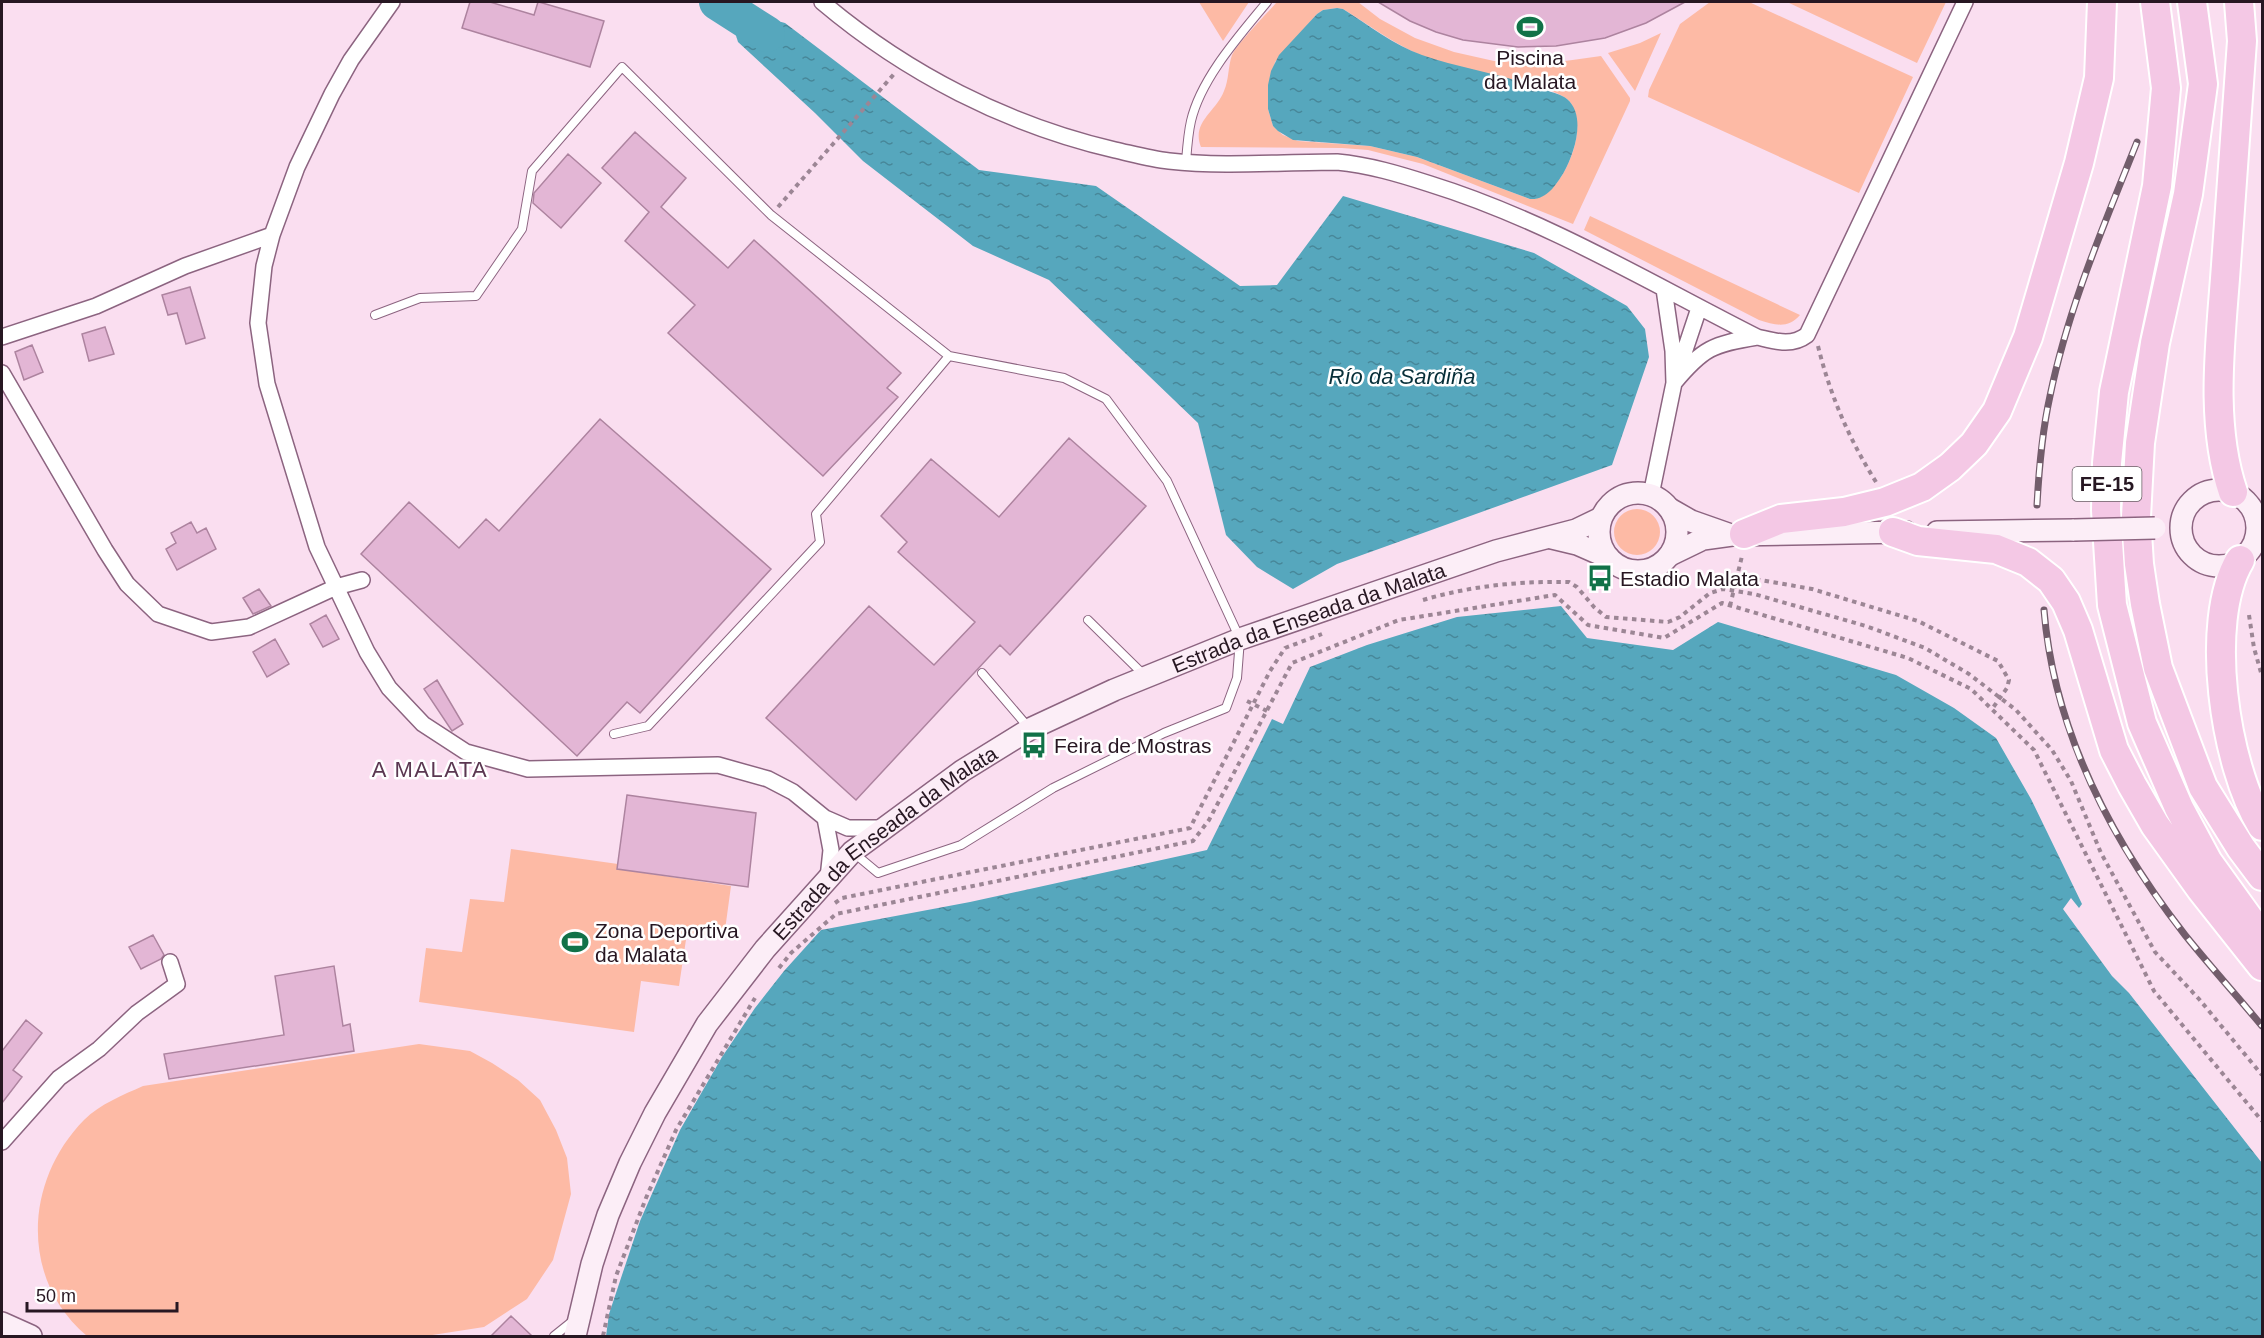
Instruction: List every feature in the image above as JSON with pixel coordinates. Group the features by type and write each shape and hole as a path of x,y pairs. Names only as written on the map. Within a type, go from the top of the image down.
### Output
{"highway":[{"path":"1739,542 1781,519 1844,513 1885,502 1922,487 1950,467 1974,444 1997,411 2028,337 2079,163 2099,78 2102,2"},
{"name":"FE-15","path":"2156,2 2166,88 2157,186 2114,392 2106,510 2112,605 2142,723 2179,808 2208,862 2262,937"},
{"name":"FE-15","path":"2192,2 2203,84 2188,194 2156,343 2139,443 2136,517 2139,564 2158,668 2203,787 2241,849 2262,876"},
{"path":"2233,492 2225,469 2220,435 2220,352 2242,41 2239,2"},
{"path":"1893,532 1918,541 1996,549 2028,562 2051,580 2067,602 2114,750 2132,784 2155,825 2262,966"},
{"path":"2240,560 2233,572 2225,597 2222,624 2223,700 2230,739 2254,813 2262,826"}],"main road":[{"path":"2221,489 2233,492 2243,497 2251,506 2256,517 2258,529 2255,541 2249,552 2230,565 2206,564 2196,559 2187,550 2182,540 2180,528 2182,516 2188,504 2208,490 2221,489"},
{"path":"1670,555 1677,532 1670,509 1662,500 1638,493 1625,495 1614,501 1601,518 1599,535 1602,548 1609,558 1629,570 1640,571 1662,563 1670,555 1703,539 1739,542 1893,532 2180,528"},
{"path":"1670,509 1739,542"},
{"name":"Estrada da Enseada da Malata","path":"575,1336 608,1215 655,1113 707,1024 765,950 852,852 962,771 1030,729 1240,639 1496,551 1576,530 1601,518"},
{"name":"Estrada da Enseada da Malata","path":"1551,538 1577,544 1609,558"},
{"path":"2,1323 31,1336"}],"street":[{"path":"392,2 351,60 297,167 272,235 264,266 258,323 267,384 317,547 367,652 388,688 423,724 466,752 528,769 718,765 768,779 794,792 825,818 848,828 884,828"},
{"path":"822,2 855,29 904,63 1011,118 1049,132 1148,158 1186,162 1337,162 1377,168 1452,191 1508,212 1572,240 1757,337 1789,342 1799,341 1807,335 1965,2"},
{"path":"2,337 96,306 185,266 272,235"},
{"path":"1664,289 1673,351 1674,384"},
{"path":"1651,495 1674,384 1699,308"},
{"path":"1674,384 1688,367 1709,349 1726,342 1757,337"},
{"path":"2,373 127,584 158,614 211,632 249,627 336,587 362,580"},
{"path":"825,818 831,850 828,878"},
{"path":"2,1142 59,1078 99,1049 137,1014 177,984 170,962"}],"lane":[{"path":"1186,162 1191,119 1206,86 1229,49 1267,2"},
{"path":"375,315 420,298 476,296 522,229 532,171 622,67 771,215 949,356 1064,378 1106,399 1167,481 1240,639 1237,678 1226,708 1164,733 1053,788 961,845 878,873 852,852"},
{"path":"614,734 648,726 820,543 816,514 949,356"},
{"path":"1088,621 1146,678"},
{"path":"982,673 1030,729"},
{"path":"554,1336 580,1315"}],"path":[{"path":"771,215 880,90"},
{"path":"1818,344 1840,417 1858,454 1879,487"},
{"path":"1730,606 1738,576 1739,542"},
{"path":"1738,576 1812,590 1918,621 1998,662 2009,680 2007,688 1992,709"},
{"path":"1414,602 1447,593 1489,586 1569,582 1606,616 1668,622 1680,617 1710,593 1723,589 1754,594 1866,626 1925,648 1969,674 2016,710 2052,750 2071,781 2101,853 2155,952 2199,999 2262,1075"},
{"path":"772,976 791,953 836,914 1193,842 1209,820 1292,663 1399,620 1555,594 1588,625 1664,638 1722,603 1908,657 1971,689 1992,709 2034,750 2154,991 2262,1120"},
{"path":"2249,611 2254,648 2262,676"},
{"path":"827,909 842,898 1190,828 1270,671 1285,648 1327,633"},
{"path":"1247,701 1267,711"},
{"path":"603,1336 616,1276 646,1198 676,1130 759,992"}],"shaded area":[{"path":"1199,2 1249,2 1223,41"},
{"path":"1277,2 1358,2 1380,19 1415,38 1454,52 1494,61 1551,63 1601,56 1630,101 1573,224 1423,164 1368,150 1201,147 1199,131 1224,91 1232,55","holes":["1343,9 1418,54 1451,65 1533,85 1566,98 1577,119 1576,137 1568,164 1554,186 1541,197 1530,199 1417,157 1370,146 1298,141 1283,135 1273,126 1268,109 1275,62 1317,14 1323,10"]},
{"path":"1710,2 1749,2 1913,77 1859,193 1648,97 1649,90 1680,24"},
{"path":"1787,2 1946,2 1917,63"},
{"path":"1661,33 1635,91 1608,53 1640,43"},
{"path":"1590,216 1800,315 1786,324 1759,320 1584,230"},
{"path":"1637,509 1653,516 1660,532 1653,548 1637,555 1621,548 1614,532 1621,516"},
{"name":"Zona Deportiva da Malata","path":"511,849 618,864 618,869 731,886 725,930 714,936 687,933 679,986 641,981 634,1032 419,1002 426,948 462,952 470,899 504,902"},
{"path":"419,1044 470,1051 492,1063 518,1080 540,1100 556,1130 567,1158 571,1194 553,1260 527,1299 484,1327 426,1336 87,1336 65,1313 50,1287 41,1259 38,1230 41,1200 50,1172 64,1144 90,1114 112,1100 143,1086"}],"water":[{"name":"Río da Sardiña","path":"727,7 785,23 979,170 1096,186 1240,286 1277,285 1343,196 1534,253 1627,306 1645,329 1649,357 1612,465 1337,564 1293,589 1257,567 1226,535 1198,423 1049,280 973,246 863,161 738,42"},
{"path":"1343,9 1411,51 1531,85 1567,99 1576,115 1577,135 1568,164 1554,187 1541,197 1530,199 1417,157 1370,146 1293,140 1278,131 1273,126 1268,109 1268,85 1271,71 1279,55 1317,14 1323,10"},
{"path":"1561,606 1587,638 1673,650 1718,622 1896,675 1954,708 1996,738 2031,799 2082,904 2079,908 2071,898 2063,909 2112,976 2129,993 2262,1163 2262,1336 606,1336 609,1314 640,1221 680,1130 722,1057 755,1008 821,930 970,902 1207,850 1272,719 1283,724 1310,667 1367,645 1457,617"}],"building":[{"path":"470,2 490,2 534,15 539,2 604,21 590,67 462,28"},
{"name":"Piscina da Malata","path":"1378,2 1685,2 1646,23 1605,38 1556,46 1518,47 1463,40 1436,32 1410,21"},
{"path":"635,132 686,178 661,207 728,268 754,240 901,373 887,388 898,397 823,476 668,333 695,305 625,241 649,212 602,168"},
{"path":"568,154 601,183 561,228 533,203 534,193"},
{"path":"190,287 205,338 186,344 177,313 168,315 162,295"},
{"path":"105,327 114,354 89,361 82,334"},
{"path":"32,345 43,372 24,380 15,352"},
{"path":"600,419 771,569 640,713 627,702 577,756 361,554 409,502 459,548 486,519 499,531"},
{"path":"1069,438 1146,506 1010,655 1000,645 856,800 766,718 869,606 934,665 975,622 898,552 907,542 881,516 931,459 999,517"},
{"path":"191,522 197,533 206,528 216,549 177,570 166,549 176,543 171,533"},
{"path":"259,589 271,606 253,614 243,598"},
{"path":"326,615 339,639 323,647 310,624"},
{"path":"275,639 289,664 267,677 253,652"},
{"path":"437,680 463,724 452,731 424,689"},
{"name":"Zona Deportiva da Malata","path":"627,795 756,813 748,887 617,869"},
{"path":"153,935 164,955 161,959 141,969 129,947"},
{"path":"334,966 343,1026 350,1024 354,1051 169,1079 164,1054 284,1035 275,976"},
{"path":"26,1020 42,1033 13,1070 22,1077 2,1103 2,1051"},
{"path":"511,1316 532,1336 491,1336"}],"waterway":[{"name":"Río da Sardiña","path":"717,2 767,34"}],"railway":[{"path":"2037,505 2043,437 2058,363 2088,267 2137,142"},
{"path":"2044,610 2050,655 2060,699 2073,741 2090,783 2133,861 2158,899 2185,935 2262,1026"}],"place":[{"name":"Piscina da Malata","path":"1530,27"},
{"name":"Estadio Malata","path":"1600,578"},
{"name":"Feira de Mostras","path":"1034,745"},
{"name":"Zona Deportiva da Malata","path":"575,942"}],"district":[{"name":"A MALATA","path":"430,769"}]}
